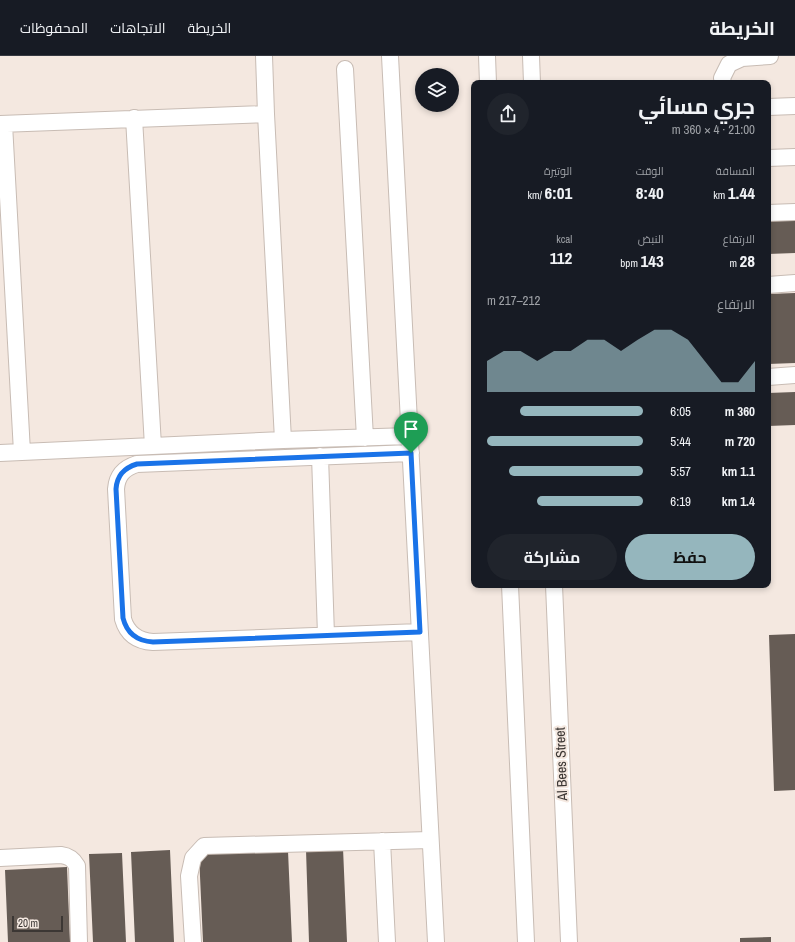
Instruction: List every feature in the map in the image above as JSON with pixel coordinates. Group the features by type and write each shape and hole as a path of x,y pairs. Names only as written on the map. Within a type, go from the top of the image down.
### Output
{"street":[{"path":"264,56 283,440"},
{"path":"390,56 436,942"},
{"path":"487,56 488,80"},
{"path":"531,56 532,80"},
{"path":"722,80 729,64 742,58 770,56"},
{"path":"345,69 365,438"},
{"path":"771,107 795,106"},
{"path":"22,452 2,124 266,114"},
{"path":"134,118 153,446"},
{"path":"771,158 795,157"},
{"path":"771,213 795,212"},
{"path":"771,285 795,284"},
{"path":"771,377 795,375"},
{"path":"0,453 283,440 410,436"},
{"path":"411,453 137,464 126,468 122,472 116,489 123,618 125,625 133,636 153,642 420,632"},
{"path":"320,456 326,636"},
{"path":"510,588 526,942"},
{"name":"Al Bees Street","path":"554,588 569,942"},
{"path":"193,942 189,876 192,858 204,846 430,840"},
{"path":"382,841 387,942"},
{"path":"0,858 66,855 74,861 77,866 79,942"}],"building":[{"path":"771,221 795,221 795,253 771,254"},
{"path":"795,293 795,363 771,364 771,294"},
{"path":"795,392 795,425 771,426 771,393"},
{"path":"795,634 795,790 774,791 769,635"},
{"path":"343,848 347,942 309,942 306,850"},
{"path":"170,850 174,942 135,942 131,852"},
{"path":"288,851 292,942 203,942 199,854"},
{"path":"122,853 126,942 93,942 89,854"},
{"path":"67,867 70,942 8,942 5,870"},
{"path":"771,937 771,942 740,942 740,938"}],"route":[{"path":"411,453 420,632 153,642 133,636 125,625 123,618 116,489 118,477 126,468 137,464 411,453"}]}
